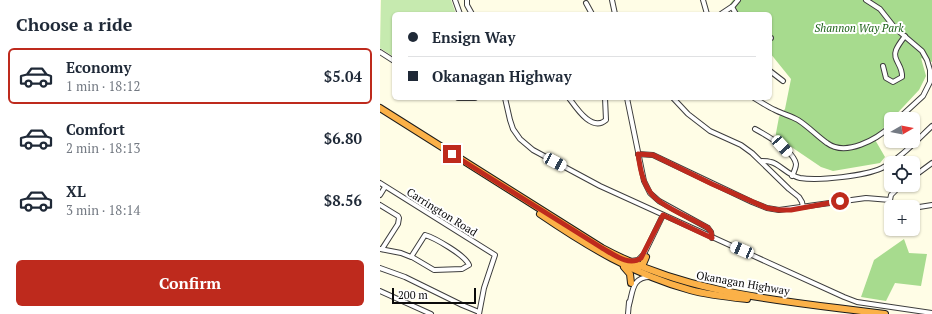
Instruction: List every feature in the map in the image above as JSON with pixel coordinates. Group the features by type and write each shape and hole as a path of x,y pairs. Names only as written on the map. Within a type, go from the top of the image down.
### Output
{"highway":[{"name":"Okanagan Highway","path":"380,108 650,277 702,293 855,314"},
{"path":"380,113 614,260 629,271 631,283"},
{"path":"631,283 646,257"},
{"path":"646,257 648,264 660,274"},
{"path":"614,260 624,262 638,269"},
{"name":"Okanagan Highway","path":"638,269 732,293 885,314"}],"street":[{"path":"455,0 459,12"},
{"path":"467,0 467,5 471,12"},
{"path":"612,0 615,12"},
{"path":"703,0 706,12"},
{"path":"724,12 732,7 738,0"},
{"path":"866,0 880,9 895,28 922,51 927,60 930,70 930,82 923,96 906,112"},
{"path":"586,3 591,12"},
{"path":"732,7 735,12"},
{"path":"883,66 886,78 893,82 902,77 902,71 895,57 896,50 905,36"},
{"path":"380,52 392,60"},
{"path":"772,73 783,81"},
{"path":"505,100 513,129 520,139 533,150 600,186 712,238 857,302 932,313"},
{"path":"570,100 578,111 591,122 597,124 606,120 606,100"},
{"path":"627,100 644,181 650,193 659,202 708,228 711,232 712,238"},
{"path":"675,100 688,114 710,131 741,145 762,161 789,189 799,197 803,207"},
{"path":"758,100 775,110 797,119 815,132 827,144 834,147 860,146 884,132"},
{"path":"762,161 772,162 792,176 806,179 823,179 870,172 882,168 901,154 932,126"},
{"path":"755,129 777,142 794,160 796,166 792,176"},
{"path":"638,154 653,155 712,184 767,208 779,210 866,198 890,200 891,195 894,192"},
{"path":"920,172 932,163"},
{"name":"Carrington Road","path":"380,183 495,255 484,288 479,313"},
{"path":"380,195 385,187"},
{"path":"380,205 399,218 399,221 381,249 397,252 411,257 425,235 431,237 462,256 469,265 462,269 434,270 412,257"},
{"path":"920,207 932,205"},
{"path":"624,260 632,261 641,258 663,215"},
{"path":"646,257 652,238"},
{"path":"380,268 405,277 479,313"},
{"path":"628,314 634,285 640,278 650,277"},
{"path":"629,305 628,297 631,283"},
{"path":"380,291 431,314"}],"green space":[{"path":"381,0 451,0 455,12 392,12 392,56 380,48"},
{"name":"Shannon Way Park","path":"733,0 932,0 932,62 921,58 926,76 919,90 898,112 884,112 884,127 874,138 884,156 880,163 833,171 821,167 790,146 778,144 776,142 779,117 785,109 791,79 772,55 772,12 736,12 730,4"},
{"path":"904,239 909,253 927,254 921,286 895,283 886,301 861,297 874,260"}],"route":[{"path":"452,154 602,248 624,260 632,261 638,260 644,254 663,215 712,238 711,232 708,228 659,202 650,193 644,181 638,154 653,155 712,184 767,208 791,210 840,201"}]}
